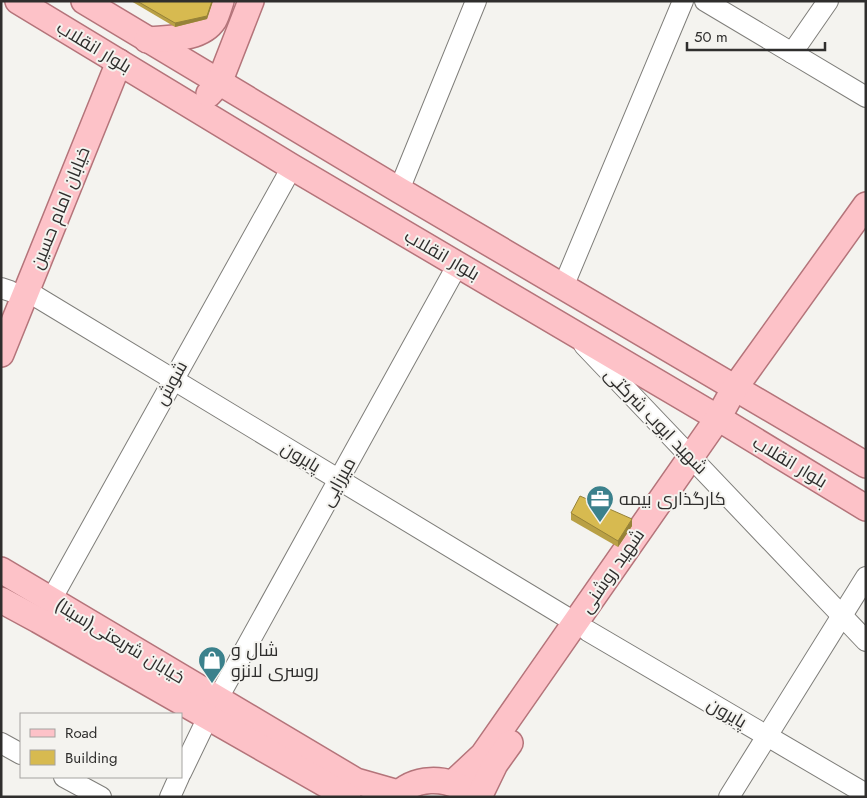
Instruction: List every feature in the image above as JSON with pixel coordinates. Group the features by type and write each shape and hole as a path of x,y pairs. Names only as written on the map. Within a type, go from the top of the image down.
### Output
{"main road":[{"name":"بلوار انقلاب","path":"18,1 196,110 866,508"},
{"name":"بلوار انقلاب","path":"84,1 399,190 866,465"},
{"path":"147,40 189,35 204,29 214,20 221,1"},
{"path":"196,110 219,83 251,1"},
{"name":"خیابان امام حسین","path":"1,354 10,296 112,59"},
{"name":"شهید روشنی","path":"479,797 496,764 582,627 724,422 866,205"},
{"name":"شهید روشنی","path":"742,393 866,233"},
{"name":"خیابان شریعتی(سینا)","path":"1,570 51,600 348,797"},
{"name":"خیابان شریعتی(سینا)","path":"1,600 356,781 396,795"},
{"name":"شهید روشنی","path":"464,790 483,755 582,627"},
{"path":"396,795 410,785 424,781 439,780 464,790"}],"street":[{"path":"399,190 476,1"},
{"path":"563,287 683,1"},
{"path":"705,1 866,97"},
{"path":"792,53 828,1"},
{"name":"شوش","path":"51,600 292,167"},
{"name":"میرزایی","path":"182,771 213,708 458,264"},
{"name":"پایرون","path":"10,296 173,380 582,627 866,794"},
{"name":"شهید ایوب شرکتی","path":"570,331 866,641"},
{"path":"729,797 866,577"},
{"path":"1,743 20,753"},
{"path":"66,778 101,797"},
{"path":"170,797 179,778"}],"building":[{"path":"137,1 212,1 207,16 175,23"},
{"name":"کارگذاری بیمه","path":"580,496 632,519 618,541 571,513"}],"place":[{"name":"کارگذاری بیمه","path":"600,523"},
{"name":"شال و روسری لانزو","path":"212,684"}]}
